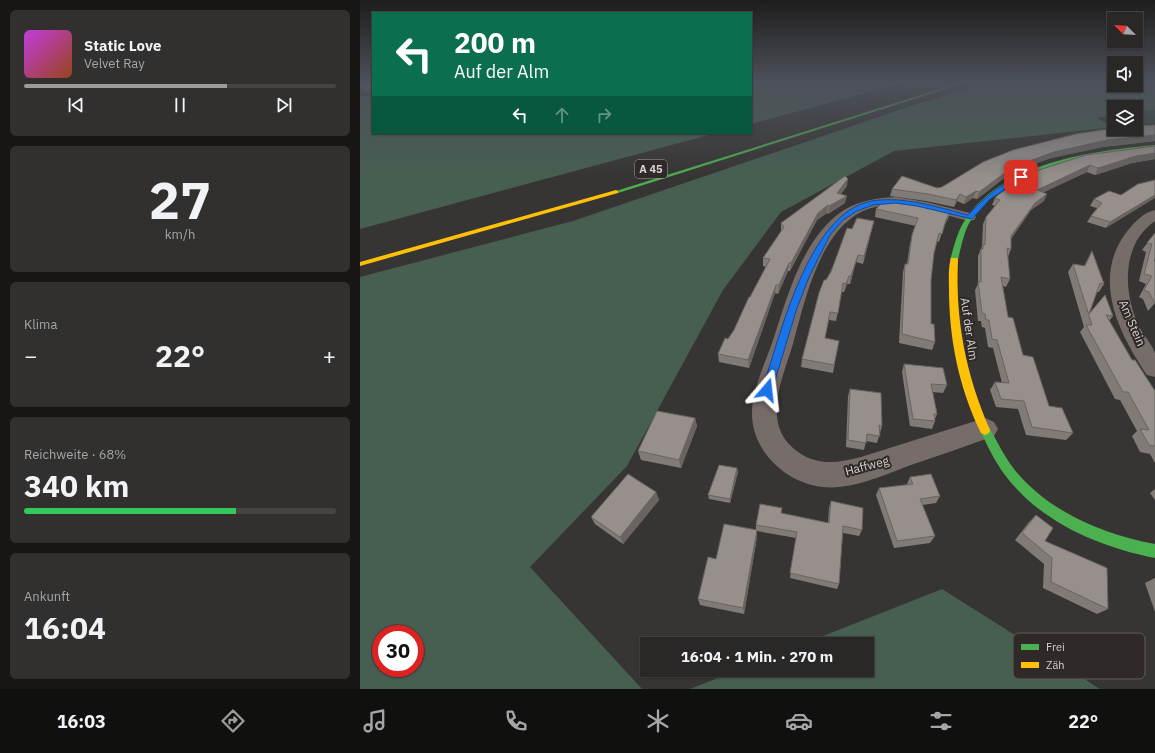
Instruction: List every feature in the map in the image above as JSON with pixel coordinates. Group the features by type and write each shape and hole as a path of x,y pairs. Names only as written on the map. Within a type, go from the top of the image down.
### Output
{"main road":[{"path":"738,144 835,114"},
{"name":"A 45","path":"360,264 576,204 863,114"},
{"name":"Auf der Alm","path":"1155,146 1102,151 1034,171 1008,183 988,198 969,218 957,245 951,271 951,305 963,371 985,429 1010,473 1038,500 1068,521 1109,540 1155,551"}],"street":[{"name":"Haffweg","path":"969,218 917,204 895,202 872,203 854,210 841,219 827,234 815,254 793,308 767,390 765,426 772,442 786,458 803,469 823,475 852,472 985,429"},
{"name":"Am Stein","path":"1155,214 1127,241 1118,279 1120,298 1129,323 1155,369"}],"green space":[{"path":"360,114 372,114 372,134 712,134 360,229"},
{"path":"752,114 788,114 752,124"},
{"path":"887,114 1107,114 1107,116 1096,118 1107,124 1107,128 894,151 781,212 723,290 627,466 530,567 642,689 360,689 360,277 573,221"},
{"path":"1143,114 1155,114 1155,123 1143,124"},
{"path":"942,589 1013,634 1013,679 1084,679 1100,689 690,689 720,677 874,677 874,637 821,637"}],"building":[{"path":"1155,125 1155,135 1107,140 1054,152 1029,161 1006,172 979,192 976,191 966,197 960,194 956,200 892,189 902,176 937,188 942,187 983,162 1013,150 1076,134 1107,129 1107,136 1143,136 1143,126"},
{"path":"1155,146 1155,153 1136,156 1098,168 1090,165 1037,190 1047,194 1035,203 1011,236 1011,249 1007,248 1010,279 1001,277 1008,317 1013,318 1023,355 1033,357 1049,406 1062,408 1073,433 1032,427 1024,401 1001,399 995,382 1009,383 997,340 992,339 989,320 986,320 985,314 982,313 978,282 981,282 981,249 983,249 983,244 985,245 986,217 1000,200 995,198 998,195 1018,181 1039,170 1086,155"},
{"path":"845,176 848,179 837,193 847,196 829,206 828,205 818,213 791,263 789,263 779,285 776,285 748,360 718,354 725,338 728,339 734,330 749,297 770,259 763,258 784,227 781,223"},
{"path":"1155,180 1155,195 1110,222 1091,216 1102,203 1094,199 1109,191 1121,195 1138,184"},
{"path":"885,200 910,200 951,210 942,234 939,233 934,253 931,280 931,324 934,324 935,342 902,334 905,264 908,264 912,235 918,218 876,209"},
{"path":"857,218 874,221 864,256 858,255 851,276 849,276 846,284 843,283 838,313 830,312 825,338 839,341 834,365 802,359 819,293 824,280 826,280 831,272 847,228 852,229"},
{"path":"1155,233 1155,304 1149,292 1144,290 1152,276 1144,274 1152,244 1147,243"},
{"path":"1092,251 1104,284 1100,283 1089,314 1105,295 1113,316 1106,315 1132,360 1135,360 1155,391 1155,446 1149,445 1140,429 1149,430 1128,392 1123,392 1086,325 1092,325 1073,264 1085,266"},
{"path":"904,364 943,368 947,385 931,384 937,414 934,414 935,421 913,419"},
{"path":"850,389 881,393 882,426 879,425 880,436 867,434 866,443 848,440"},
{"path":"657,411 695,418 679,460 638,451"},
{"path":"719,465 737,468 730,499 708,495"},
{"path":"628,474 656,492 620,537 591,517"},
{"path":"931,474 940,496 920,499 935,536 897,541 879,488 913,484 910,477"},
{"path":"831,501 863,508 862,530 843,526 839,584 790,573 797,532 756,525 760,504 782,508 781,513 829,523"},
{"path":"1036,515 1053,528 1045,541 1107,568 1108,609 1051,582 1052,558 1022,533"},
{"path":"724,524 757,530 743,608 698,599 708,557 716,559"}],"traffic: fast":[{"path":"616,192 864,114"},
{"path":"954,260 968,220 983,201 1003,186 1052,164 1106,152 1155,146"},
{"path":"985,430 1010,473 1023,488 1039,502 1075,525 1095,534 1116,542 1155,551"}],"traffic: slow":[{"path":"360,264 616,192"},
{"path":"954,260 953,304 958,347 969,390 985,430"}],"route":[{"path":"767,390 793,308 805,277 815,254 827,234 841,219 854,210 872,203 895,202 917,204 969,218 988,198 1008,183 1021,177"}]}
